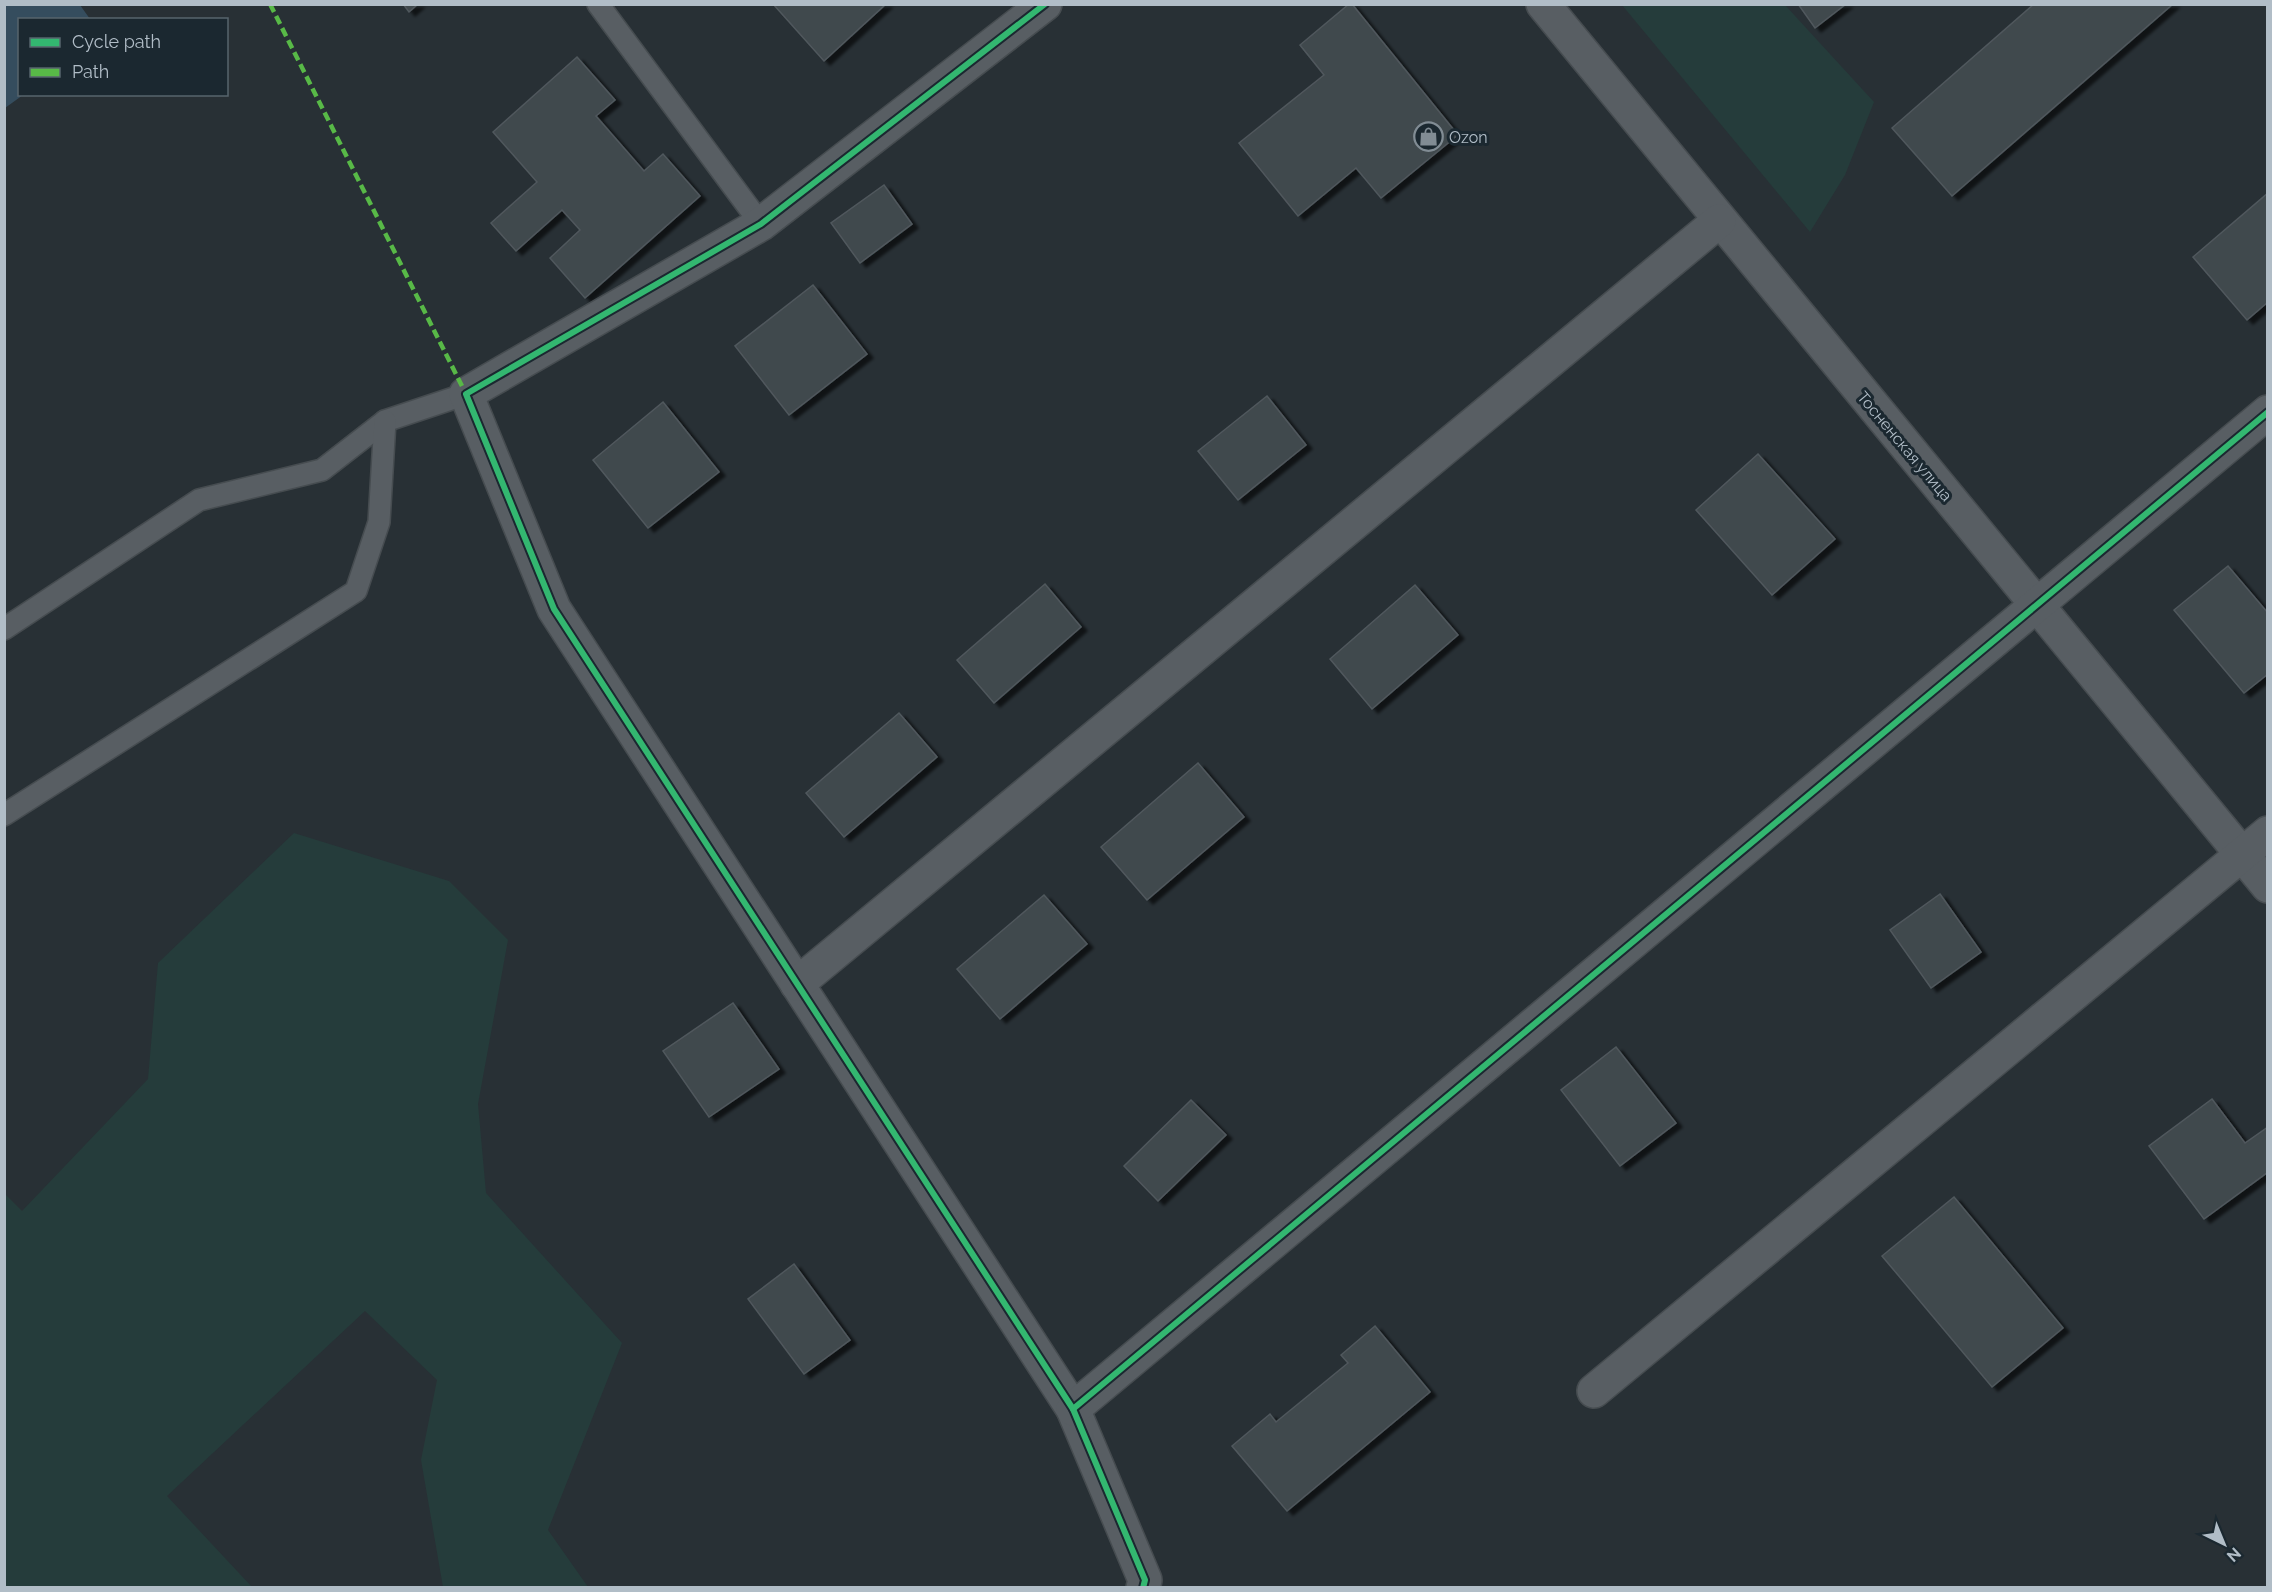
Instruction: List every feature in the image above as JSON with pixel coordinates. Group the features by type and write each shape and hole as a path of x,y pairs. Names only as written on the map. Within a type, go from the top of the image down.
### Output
{"street":[{"path":"1045,4 761,224 466,394 554,609 1073,1409 1145,1585"},
{"name":"Тосненская улица","path":"1543,4 1719,221 2268,886"},
{"path":"797,984 1719,221"},
{"path":"1073,1409 2268,412"},
{"path":"1594,1391 2268,833"}],"lane":[{"path":"598,4 761,224"},
{"path":"4,629 199,500 322,470 385,421 466,394"},
{"path":"4,815 356,591 379,522 385,421"}],"green space":[{"path":"1622,5 1785,5 1874,102 1845,175 1810,232"},
{"path":"294,833 449,881 508,940 478,1104 486,1193 622,1343 548,1530 588,1587 443,1587 421,1460 437,1380 365,1311 167,1496 252,1587 5,1587 5,1194 22,1211 148,1079 158,963"}],"water":[{"path":"5,4 80,5 89,18 18,18 18,96 22,96 5,108"}],"building":[{"path":"403,4 418,4 409,12"},
{"path":"773,4 886,4 824,61"},
{"path":"1349,4 1352,4 1458,135 1381,198 1356,168 1298,216 1239,143 1324,75 1300,45"},
{"path":"1798,4 1846,4 1815,28"},
{"path":"2034,4 2173,4 1952,196 1892,128"},
{"path":"577,57 615,100 596,116 644,171 663,154 700,196 585,298 550,258 580,230 562,210 516,251 491,223 537,182 493,132"},
{"path":"884,185 912,224 860,263 831,223"},
{"path":"2268,193 2268,302 2247,320 2193,257"},
{"path":"813,285 867,354 789,415 735,346"},
{"path":"1267,396 1306,445 1238,500 1198,451"},
{"path":"663,402 719,472 648,528 593,460"},
{"path":"1758,454 1835,539 1772,595 1696,510"},
{"path":"2228,566 2268,613 2268,674 2244,693 2174,610"},
{"path":"1045,584 1081,627 994,703 957,660"},
{"path":"1415,585 1458,635 1372,709 1330,659"},
{"path":"899,713 937,757 844,837 806,793"},
{"path":"1198,763 1244,817 1147,900 1101,847"},
{"path":"1940,894 1981,952 1931,988 1890,930"},
{"path":"1044,895 1087,944 1000,1019 957,969"},
{"path":"733,1003 779,1069 709,1117 663,1051"},
{"path":"1616,1047 1676,1123 1620,1166 1561,1090"},
{"path":"2212,1099 2245,1143 2268,1127 2268,1172 2204,1219 2149,1146"},
{"path":"1191,1100 1226,1135 1158,1201 1124,1166"},
{"path":"1954,1197 2063,1328 1992,1387 1882,1256"},
{"path":"794,1264 850,1340 804,1374 748,1299"},
{"path":"1375,1326 1430,1392 1287,1511 1232,1446 1270,1414 1276,1422 1348,1363 1341,1355"}],"marked path":[{"path":"270,4 466,394"}],"cycle path":[{"path":"1045,4 761,224 466,394 554,609 1073,1409 1145,1580 1143,1588"},
{"path":"1073,1409 2268,412"}],"place":[{"name":"Ozon","path":"1428,137"}]}
